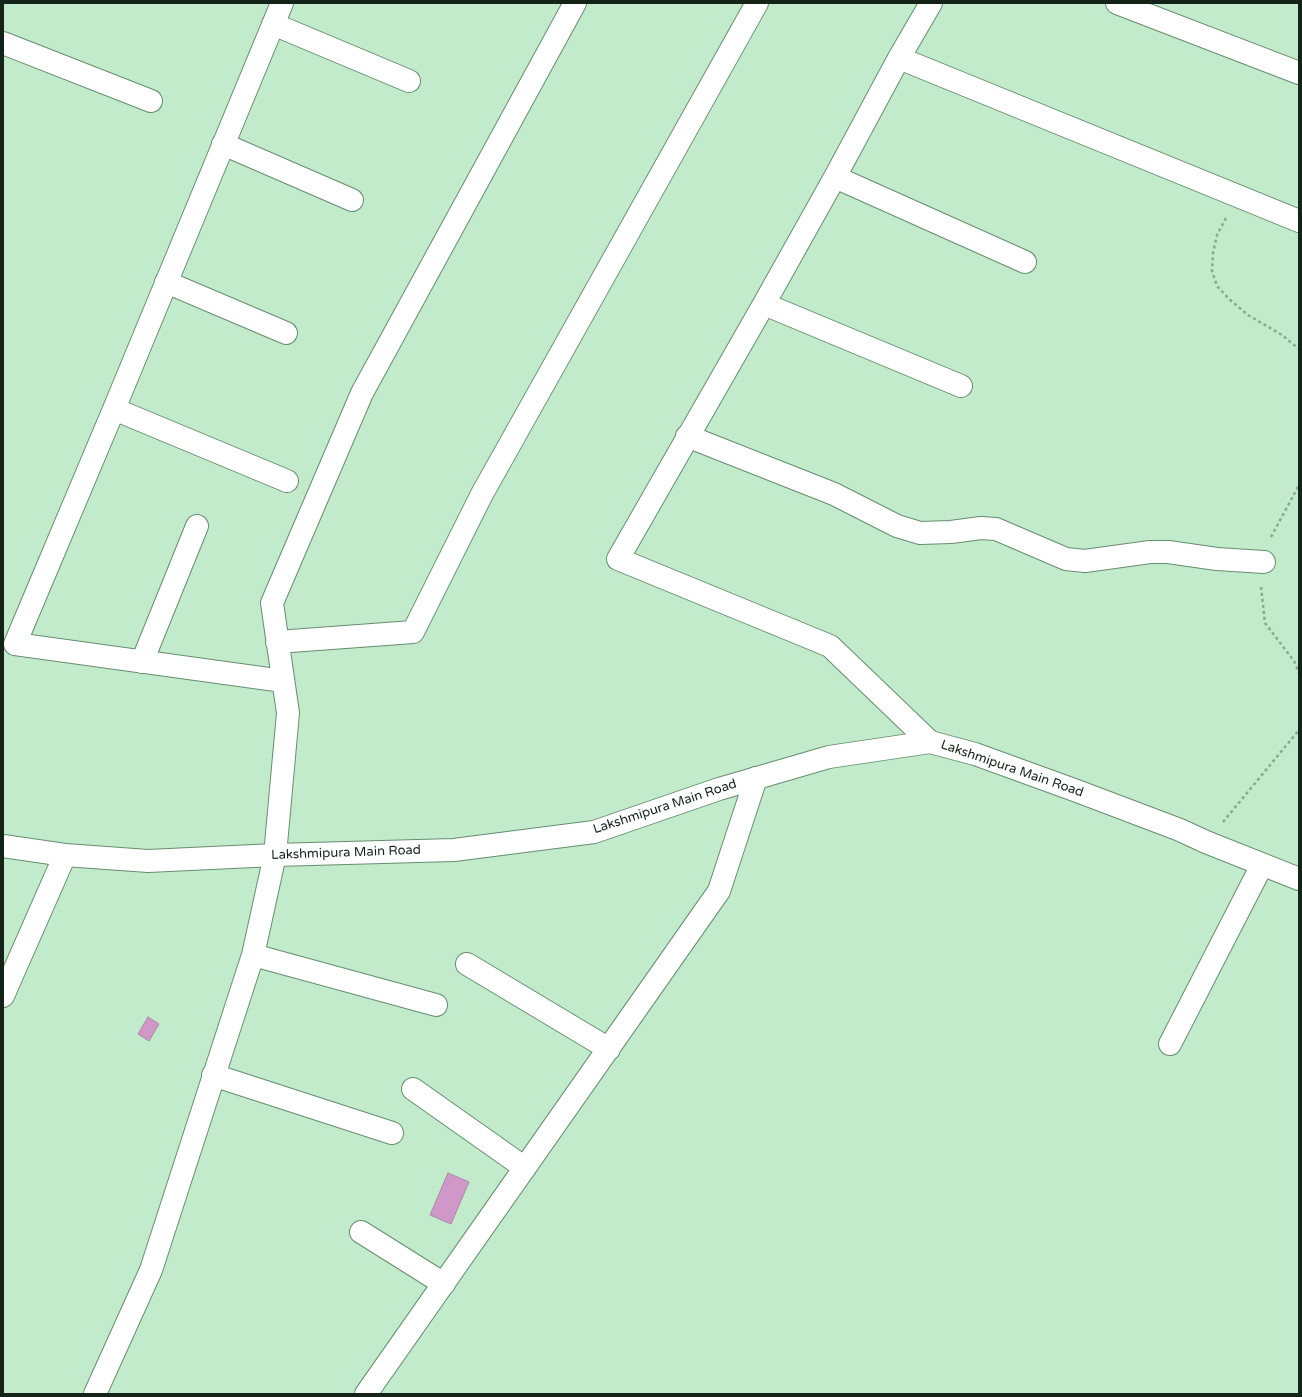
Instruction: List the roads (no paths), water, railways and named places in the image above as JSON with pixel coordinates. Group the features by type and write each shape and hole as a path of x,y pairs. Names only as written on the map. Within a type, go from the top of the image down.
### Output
{"street":[{"path":"282,3 15,644 283,681"},
{"path":"95,1394 151,1270 253,955 275,855 288,713 272,603 362,393 575,3"},
{"path":"277,642 413,632 482,494 757,3"},
{"path":"930,742 830,646 618,559 687,436 764,304 899,58 931,3"},
{"path":"1117,3 1299,73"},
{"path":"273,24 409,82"},
{"path":"3,43 151,101"},
{"path":"899,58 1299,221"},
{"path":"224,144 352,200"},
{"path":"835,177 1025,262"},
{"path":"166,282 286,333"},
{"path":"764,304 961,386"},
{"path":"114,409 287,480"},
{"path":"687,436 834,494 897,526 920,533 951,532 981,528 996,529 1066,559 1085,561 1150,552 1168,552 1217,559 1264,562"},
{"path":"142,662 197,526"},
{"name":"Lakshmipura Main Road","path":"3,846 65,854 148,861 275,855 454,850 594,832 719,789 829,757 930,742 975,754 1077,791 1180,830 1299,879"},
{"path":"366,1394 719,891 756,778"},
{"path":"3,996 65,854"},
{"path":"1170,1044 1262,864"},
{"path":"253,955 436,1005"},
{"path":"467,964 609,1048"},
{"path":"213,1075 392,1133"},
{"path":"413,1089 525,1168"},
{"path":"361,1232 444,1284"}]}
